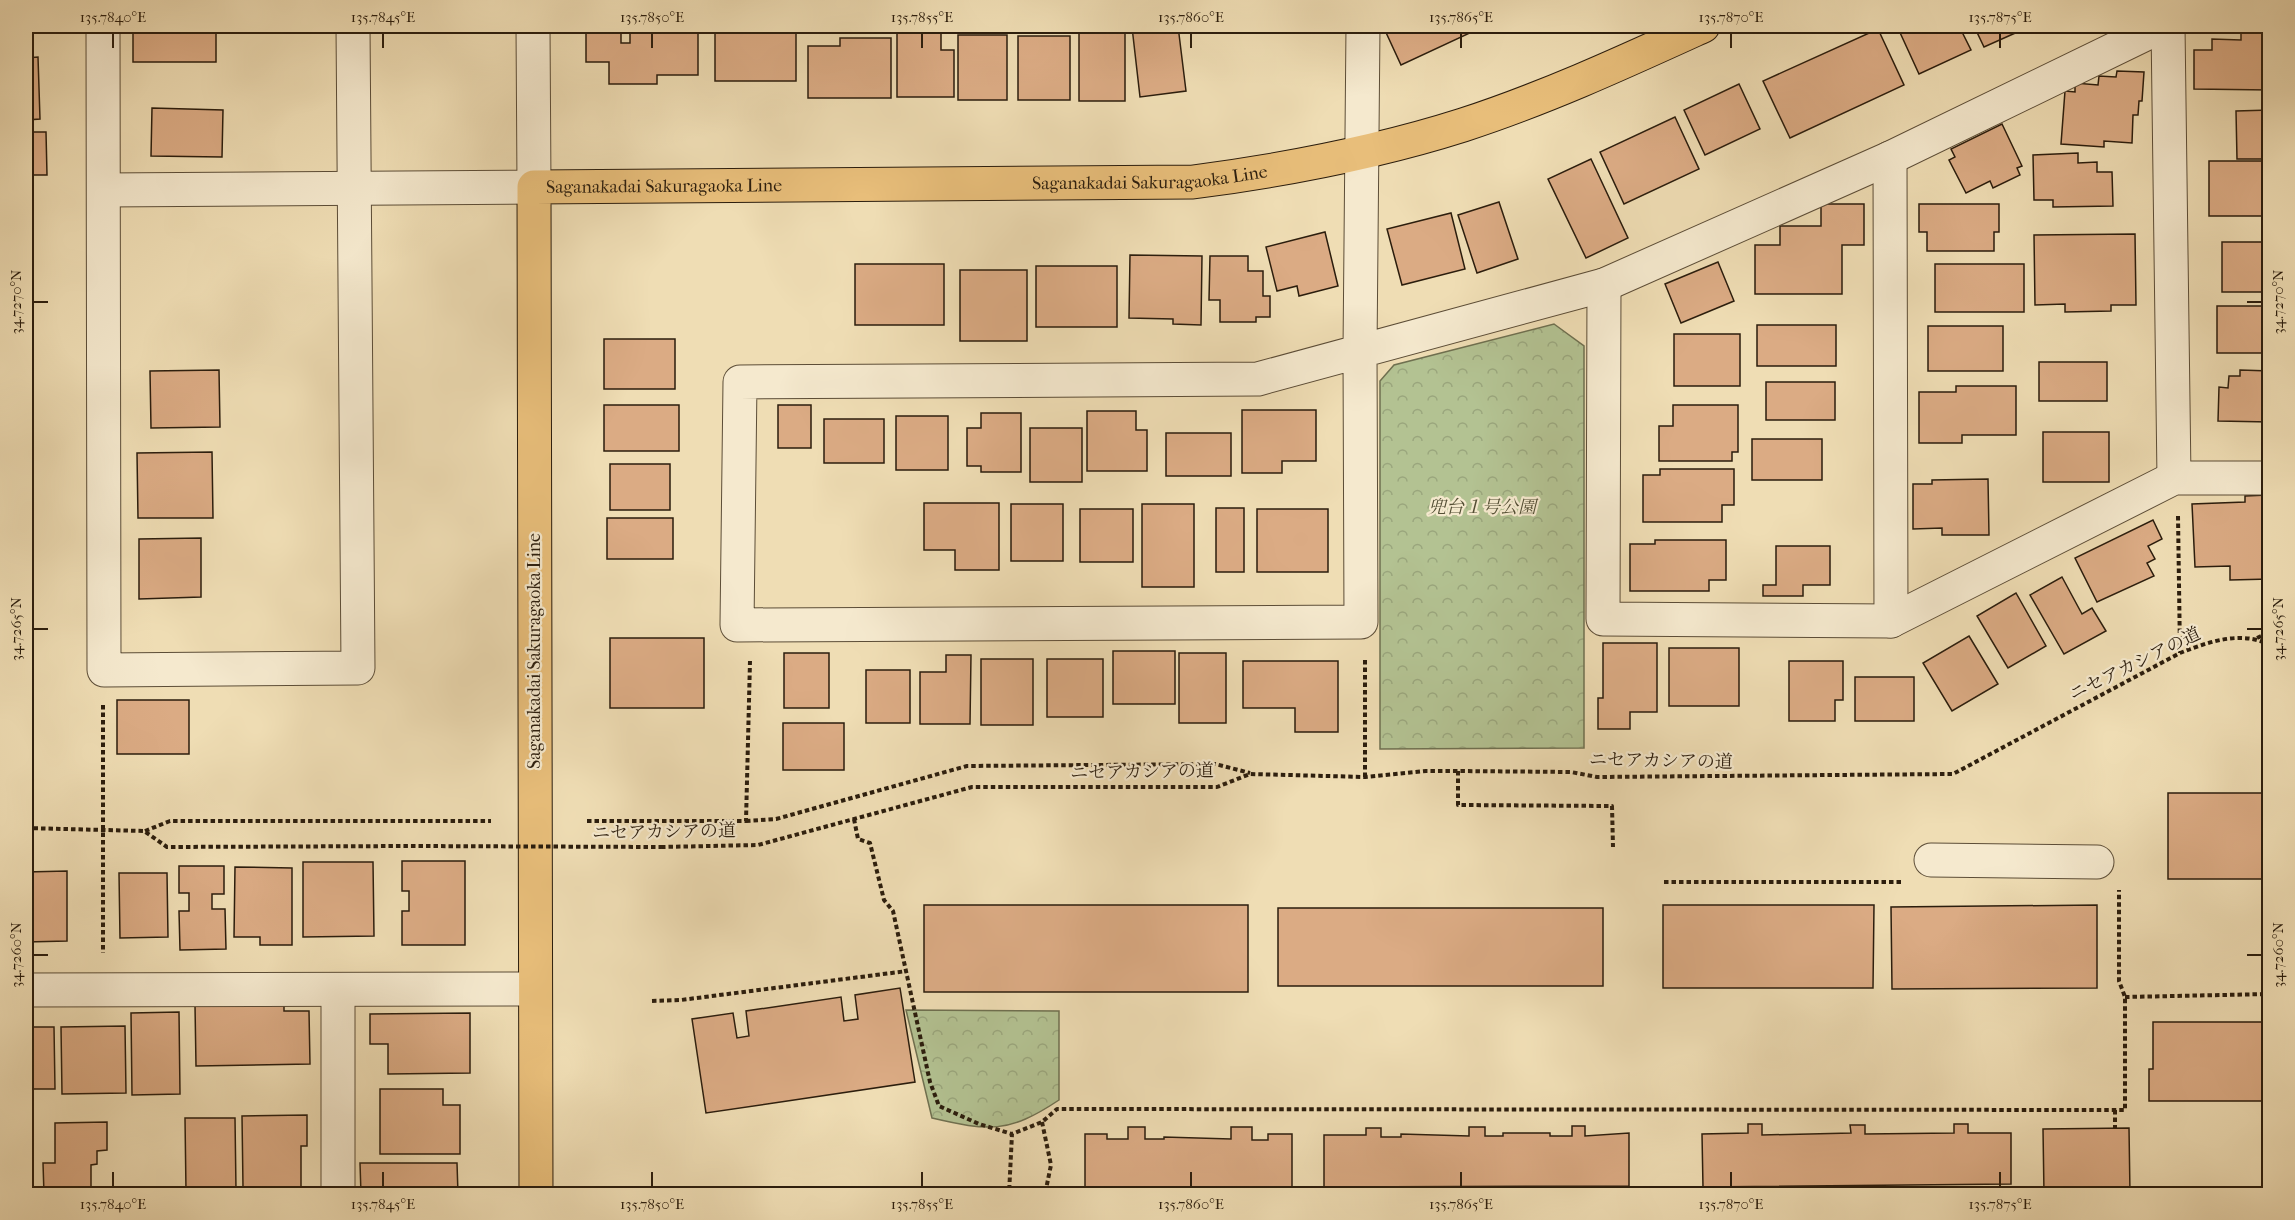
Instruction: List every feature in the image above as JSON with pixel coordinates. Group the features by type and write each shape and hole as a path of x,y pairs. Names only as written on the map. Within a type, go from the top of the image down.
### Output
{"main road":[{"name":"Saganakadai Sakuragaoka Line","path":"536,1194 534,187 1192,182 1279,171 1362,153 1464,125 1583,81 1703,26"}],"street":[{"path":"103,26 104,670 358,668 353,26"},
{"path":"104,190 534,187 533,26"},
{"path":"1363,26 1360,351 1361,622 737,625 740,382 1258,379 1360,351 1604,285 1890,158 2163,26"},
{"path":"2168,26 2174,478"},
{"path":"1890,158 1891,621"},
{"path":"1604,285 1603,620 1891,621 2174,478 2270,478"},
{"path":"1931,860 2108,872"},
{"path":"26,990 535,989"},
{"path":"338,990 338,1194"}],"path":[{"path":"2174,478 2178,503 2180,653"},
{"path":"1361,622 1366,646 1365,777"},
{"path":"737,625 751,649 746,821"},
{"path":"2256,638 2270,632"},
{"name":"ニセアカシアの道","path":"26,828 144,831 167,847 758,845 972,787 1217,787 1250,774 1365,777 1426,771 1572,772 1597,777 1953,774 2180,653 2211,640 2256,638 2270,645"},
{"path":"102,990 104,670"},
{"path":"587,820 746,821 776,819 967,766 1215,764 1250,774"},
{"path":"1458,771 1458,805 1612,806 1613,847"},
{"path":"854,819 858,840 870,843 884,900 893,911 930,1082 939,1106 979,1124 1012,1134 1042,1122 1057,1109 2125,1110 2125,998 2119,981 2108,872"},
{"path":"144,831 170,820 491,821"},
{"path":"1664,882 1903,882"},
{"path":"652,1001 907,971"},
{"path":"2125,998 2270,994"},
{"path":"2115,1110 2115,1128"},
{"path":"1042,1122 1051,1165 1044,1194"},
{"path":"1010,1194 1012,1134"}],"green space":[{"name":"兜台１号公園","path":"1554,324 1584,346 1584,748 1380,749 1380,381 1394,365"},
{"path":"906,1010 1059,1011 1059,1100 1026,1119 997,1127 968,1125 932,1118"}],"building":[{"path":"133,26 216,26 216,62 133,62"},
{"path":"586,26 621,26 621,43 630,43 630,26 698,26 698,75 657,75 657,84 609,84 609,62 586,62"},
{"path":"715,26 796,26 796,81 715,81"},
{"path":"1178,26 1186,91 1140,97 1132,27"},
{"path":"1383,26 1469,26 1472,32 1401,65"},
{"path":"1897,26 1959,26 1971,50 1919,74"},
{"path":"1974,26 2031,26 1984,47"},
{"path":"897,27 941,27 941,50 954,50 954,97 897,97"},
{"path":"1878,29 1904,85 1790,138 1763,81"},
{"path":"2258,29 2270,29 2270,90 2194,89 2194,50 2212,50 2212,39 2241,40 2241,33 2258,33"},
{"path":"1079,33 1125,33 1125,101 1079,101"},
{"path":"958,35 1007,35 1007,100 958,100"},
{"path":"1018,36 1070,36 1070,100 1018,100"},
{"path":"840,38 891,38 891,98 808,98 808,46 840,46"},
{"path":"38,57 40,119 27,120 28,132 46,132 47,175 26,175 26,58"},
{"path":"2117,71 2144,72 2142,101 2139,101 2138,115 2133,115 2132,143 2104,141 2104,147 2061,144 2065,91 2075,92 2075,83 2098,85 2099,76 2116,77"},
{"path":"1739,84 1760,129 1705,155 1684,110"},
{"path":"152,108 223,110 222,157 151,156"},
{"path":"2270,110 2270,159 2237,159 2236,111"},
{"path":"1675,117 1699,169 1624,204 1600,152"},
{"path":"2002,124 2022,166 2017,168 2020,175 1993,188 1990,181 1966,193 1949,160 1955,157 1951,149"},
{"path":"2078,153 2078,163 2097,162 2097,172 2112,172 2113,206 2053,207 2053,200 2034,200 2033,155"},
{"path":"1591,159 1628,238 1586,258 1548,179"},
{"path":"2209,161 2270,161 2270,216 2209,216"},
{"path":"1499,202 1518,259 1477,273 1458,215"},
{"path":"1821,204 1864,204 1864,245 1842,245 1842,294 1755,294 1755,245 1780,245 1780,226 1821,226"},
{"path":"1919,204 1999,204 1999,232 1994,232 1994,251 1927,251 1927,232 1919,232"},
{"path":"1451,213 1465,269 1402,285 1387,229"},
{"path":"1325,232 1338,286 1299,296 1297,286 1277,291 1266,247"},
{"path":"2135,234 2136,305 2111,305 2111,311 2065,312 2065,304 2035,305 2034,235"},
{"path":"2222,242 2270,242 2270,292 2222,292"},
{"path":"1130,255 1202,256 1201,325 1173,324 1173,319 1129,318"},
{"path":"1210,256 1248,256 1248,271 1263,271 1263,296 1270,296 1270,317 1256,317 1256,322 1220,322 1220,300 1209,300"},
{"path":"1718,262 1734,301 1681,323 1665,284"},
{"path":"855,264 944,264 944,325 855,325"},
{"path":"1935,264 2024,264 2024,312 1935,312"},
{"path":"1036,266 1117,266 1117,327 1036,327"},
{"path":"960,270 1027,270 1027,341 960,341"},
{"path":"2217,306 2270,306 2270,353 2217,353"},
{"path":"1757,325 1836,325 1836,366 1757,366"},
{"path":"1928,326 2003,326 2003,371 1928,371"},
{"path":"1674,334 1740,334 1740,386 1674,386"},
{"path":"604,339 675,339 675,389 604,389"},
{"path":"2039,362 2107,362 2107,401 2039,401"},
{"path":"219,370 220,427 151,428 150,371"},
{"path":"2240,370 2270,371 2270,422 2218,421 2219,387 2228,388 2229,376 2240,376"},
{"path":"1766,382 1835,382 1835,420 1766,420"},
{"path":"1956,386 2016,386 2016,435 1962,435 1962,443 1919,443 1919,392 1956,392"},
{"path":"604,405 679,405 679,451 604,451"},
{"path":"778,405 811,405 811,448 778,448"},
{"path":"1673,405 1738,405 1738,452 1732,452 1732,461 1659,461 1659,426 1673,426"},
{"path":"1242,410 1316,410 1316,461 1282,461 1282,473 1242,473"},
{"path":"1087,411 1136,411 1136,430 1147,430 1147,471 1087,471"},
{"path":"981,413 1021,413 1021,472 981,472 981,466 967,466 967,428 981,428"},
{"path":"896,416 948,416 948,470 896,470"},
{"path":"824,419 884,419 884,463 824,463"},
{"path":"1030,428 1082,428 1082,482 1030,482"},
{"path":"2043,432 2109,432 2109,482 2043,482"},
{"path":"1166,433 1231,433 1231,476 1166,476"},
{"path":"1752,439 1822,439 1822,480 1752,480"},
{"path":"212,452 213,518 138,518 137,453"},
{"path":"610,464 670,464 670,510 610,510"},
{"path":"1660,469 1734,469 1734,505 1722,505 1722,522 1643,522 1643,475 1660,475"},
{"path":"1988,479 1989,535 1942,535 1942,528 1913,529 1913,484 1932,484 1932,480"},
{"path":"2268,495 2270,579 2230,580 2230,566 2195,567 2192,504 2245,502 2245,496"},
{"path":"924,503 999,503 999,570 955,570 955,550 924,550"},
{"path":"1011,504 1063,504 1063,561 1011,561"},
{"path":"1142,504 1194,504 1194,587 1142,587"},
{"path":"1216,508 1244,508 1244,572 1216,572"},
{"path":"1080,509 1133,509 1133,562 1080,562"},
{"path":"1257,509 1328,509 1328,572 1257,572"},
{"path":"607,518 673,518 673,559 607,559"},
{"path":"2153,520 2162,539 2148,546 2155,559 2147,563 2154,576 2097,602 2075,558"},
{"path":"201,538 201,597 139,599 139,539"},
{"path":"1655,540 1726,540 1726,580 1709,580 1709,591 1630,591 1630,544 1655,544"},
{"path":"1776,546 1830,546 1830,585 1803,585 1803,596 1763,596 1763,585 1776,585"},
{"path":"2062,577 2082,614 2092,608 2106,631 2064,654 2030,595"},
{"path":"2016,593 2046,646 2008,668 1977,616"},
{"path":"1969,636 1998,684 1952,711 1923,663"},
{"path":"610,638 704,638 704,708 610,708"},
{"path":"1603,643 1657,643 1657,712 1630,712 1630,729 1598,729 1598,698 1603,698"},
{"path":"1669,648 1739,648 1739,706 1669,706"},
{"path":"1113,651 1175,651 1175,704 1113,704"},
{"path":"784,653 829,653 829,708 784,708"},
{"path":"1179,653 1226,653 1226,723 1179,723"},
{"path":"946,655 971,655 970,724 920,724 920,672 946,672"},
{"path":"981,659 1033,659 1033,725 981,725"},
{"path":"1047,659 1103,659 1103,717 1047,717"},
{"path":"1243,661 1338,661 1338,732 1295,732 1295,708 1243,708"},
{"path":"1789,661 1843,661 1843,700 1835,700 1835,721 1789,721"},
{"path":"866,670 910,670 910,723 866,723"},
{"path":"1855,677 1914,677 1914,721 1855,721"},
{"path":"117,700 189,700 189,754 117,754"},
{"path":"783,723 844,723 844,770 783,770"},
{"path":"2168,793 2270,793 2270,879 2168,879"},
{"path":"402,861 465,861 465,945 402,945 402,911 409,911 409,891 402,891"},
{"path":"303,862 373,862 374,936 303,937"},
{"path":"179,866 224,866 224,894 212,894 212,909 225,909 226,949 180,950 179,911 189,911 189,893 179,893"},
{"path":"235,867 292,868 292,945 260,945 260,937 234,937"},
{"path":"67,871 67,941 26,942 26,872"},
{"path":"119,873 167,873 168,937 120,938"},
{"path":"924,905 1248,905 1248,992 924,992"},
{"path":"1663,905 1874,905 1873,988 1663,988"},
{"path":"2097,905 2097,988 1892,989 1891,907"},
{"path":"1278,908 1603,908 1603,986 1278,986"},
{"path":"900,988 915,1082 706,1113 692,1019 733,1013 737,1038 749,1036 746,1011 841,997 844,1021 858,1019 855,995"},
{"path":"284,1003 284,1011 309,1011 310,1064 196,1066 195,1005"},
{"path":"179,1012 180,1094 132,1095 131,1013"},
{"path":"470,1013 470,1073 388,1074 388,1044 370,1044 370,1014"},
{"path":"2153,1022 2270,1022 2270,1101 2149,1101 2149,1069 2153,1069"},
{"path":"125,1026 126,1093 62,1094 61,1027"},
{"path":"26,1027 54,1027 55,1089 26,1089"},
{"path":"380,1089 443,1089 443,1105 460,1105 460,1154 380,1154"},
{"path":"307,1115 307,1146 301,1146 301,1187 243,1187 242,1116"},
{"path":"185,1118 235,1118 236,1190 186,1191"},
{"path":"107,1122 107,1150 97,1151 97,1164 91,1165 91,1189 82,1189 82,1194 44,1194 43,1163 55,1163 55,1123"},
{"path":"26,1123 31,1123 33,1185 26,1185"},
{"path":"1748,1124 1762,1124 1762,1135 1851,1133 1850,1125 1865,1125 1865,1134 1954,1133 1954,1124 1968,1124 1968,1133 2011,1133 2011,1184 1703,1187 1702,1134 1748,1133"},
{"path":"1572,1126 1585,1126 1585,1136 1629,1133 1629,1186 1324,1187 1324,1135 1366,1135 1366,1128 1381,1128 1381,1137 1401,1137 1401,1134 1469,1136 1469,1127 1485,1127 1485,1136 1503,1136 1503,1133 1550,1133 1550,1136 1572,1136"},
{"path":"1128,1127 1145,1127 1145,1139 1164,1139 1164,1137 1231,1139 1231,1127 1252,1127 1252,1140 1268,1140 1268,1134 1292,1134 1292,1188 1085,1188 1085,1134 1107,1134 1107,1139 1128,1139"},
{"path":"2129,1128 2130,1194 2044,1194 2043,1129"},
{"path":"360,1163 457,1163 458,1194 361,1194"}]}
